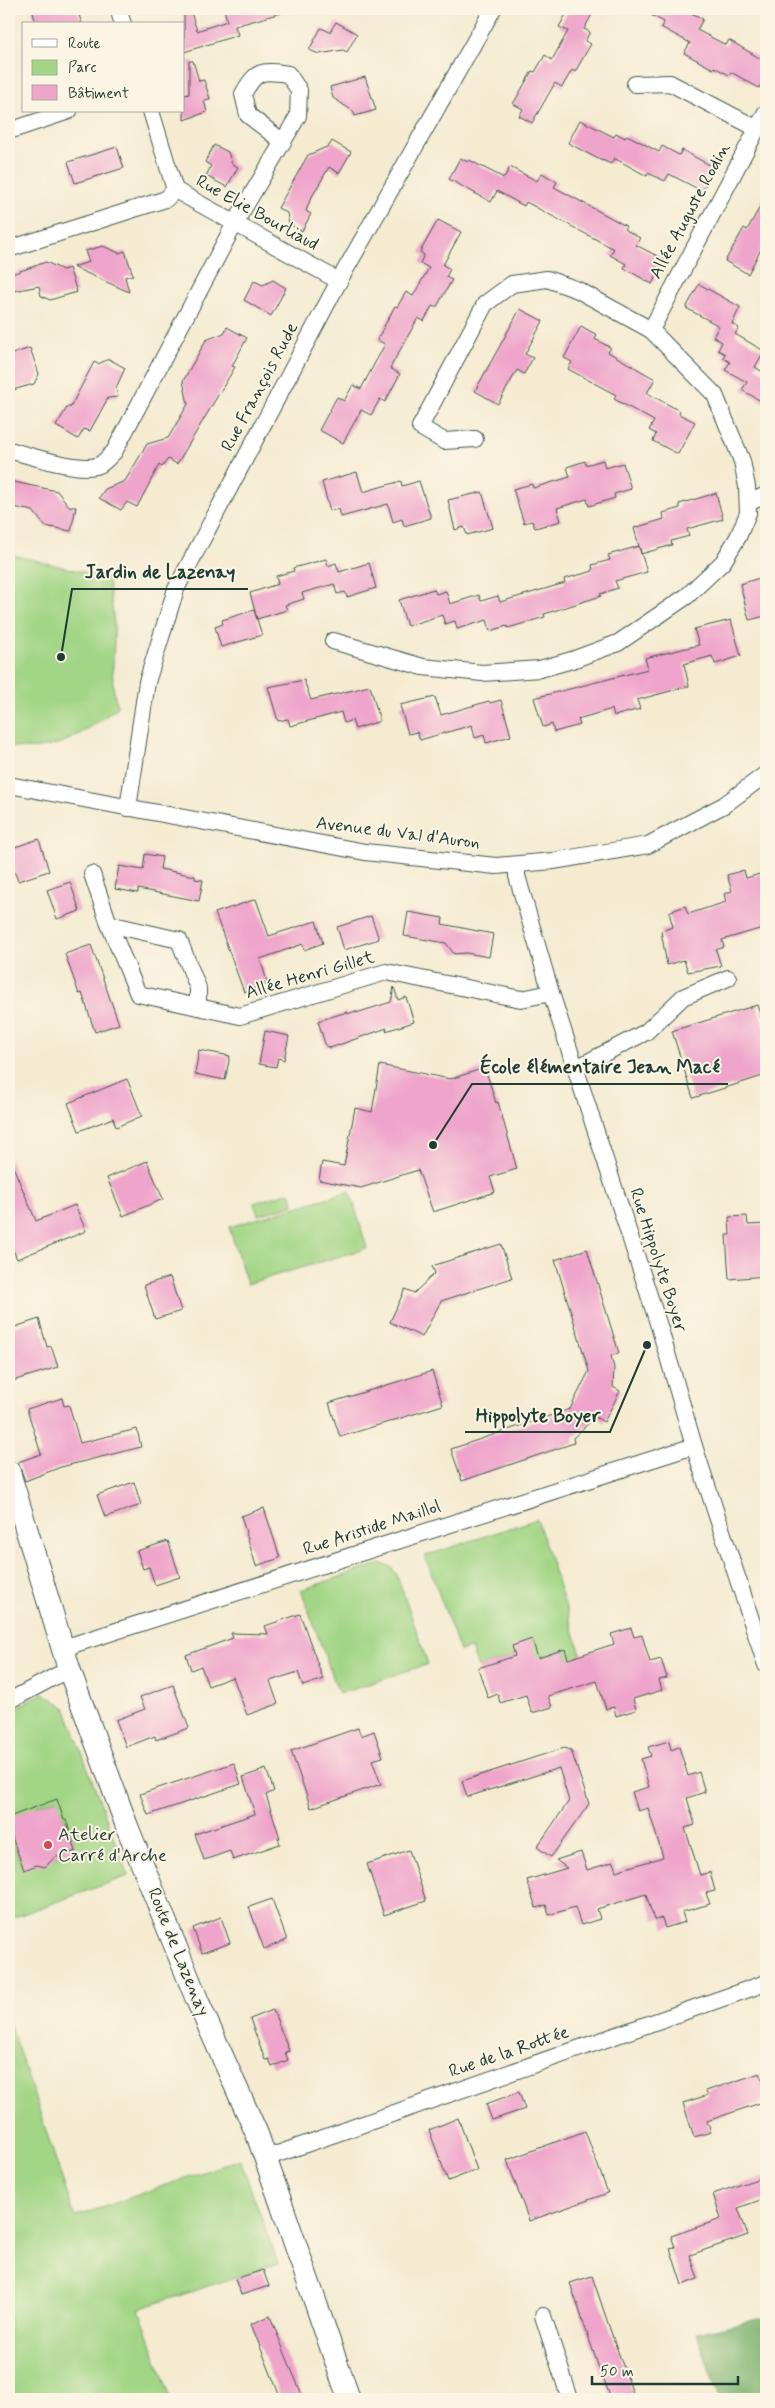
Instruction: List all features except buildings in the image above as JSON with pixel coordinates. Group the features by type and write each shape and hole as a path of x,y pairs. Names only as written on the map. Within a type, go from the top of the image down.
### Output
{"street":[{"path":"118,9 122,22"},
{"name":"Rue François Rude","path":"128,808 147,682 176,589 339,281 494,9"},
{"path":"635,84 670,83 756,128"},
{"path":"9,131 66,112"},
{"name":"Rue Elie Bourliaud","path":"151,112 175,190 339,281"},
{"name":"Allée Auguste Rodin","path":"650,330 766,112"},
{"path":"9,450 69,466 85,467 99,465 114,452 235,223 283,142"},
{"path":"9,248 166,199 175,190"},
{"path":"333,641 423,667 482,673 540,669 572,660 618,642 687,596 723,562 738,537 748,513 747,486 742,460 715,395 650,330 578,290 547,279 512,284 485,304 420,427 444,441 475,439"},
{"path":"748,504 766,496"},
{"name":"Avenue du Val d'Auron","path":"9,785 365,852 439,861 517,865 648,846 724,805 766,774"},
{"name":"Rue Hippolyte Boyer","path":"517,865 518,876 551,993 659,1326 694,1446 766,1665"},
{"name":"Allée Henri Gillet","path":"92,874 109,924 138,994 240,1016 386,972 521,998 551,993"},
{"path":"109,924 179,940 198,988 198,1007"},
{"path":"576,1068 646,1032 684,997 728,978"},
{"name":"Rue Aristide Maillol","path":"9,1701 66,1658 694,1446"},
{"name":"Route de Lazenay","path":"9,1472 66,1658 128,1829 198,2002 266,2158 349,2399"},
{"name":"Rue de la Rottée","path":"266,2158 766,1983"},
{"path":"543,2316 570,2399"}],"green space":[{"path":"9,554 108,578 114,630 113,681 118,707 68,740 41,748 9,746"},
{"path":"350,1191 367,1248 247,1284 229,1227"},
{"path":"290,1192 294,1205 258,1215 254,1203"},
{"path":"537,1519 584,1663 568,1659 565,1649 538,1658 515,1656 478,1668 471,1648 460,1651 425,1556"},
{"path":"379,1564 390,1566 397,1575 428,1664 339,1694 301,1590"},
{"path":"43,1693 65,1707 128,1876 9,1919 9,1829 12,1839 16,1838 16,1849 24,1870 53,1856 54,1858 76,1851 66,1820 64,1820 56,1799 36,1806 35,1809 9,1817 9,1712"},
{"path":"9,2021 75,2217 240,2159 278,2263 139,2309 171,2399 9,2399"},
{"path":"766,2317 766,2399 719,2399 697,2333"}],"place":[{"name":"Jardin de Lazenay","path":"61,657"},
{"name":"École élémentaire Jean Macé","path":"433,1145"},
{"name":"Hippolyte Boyer","path":"647,1345"},
{"name":"Atelier Carré d'Arche","path":"48,1845"}]}
